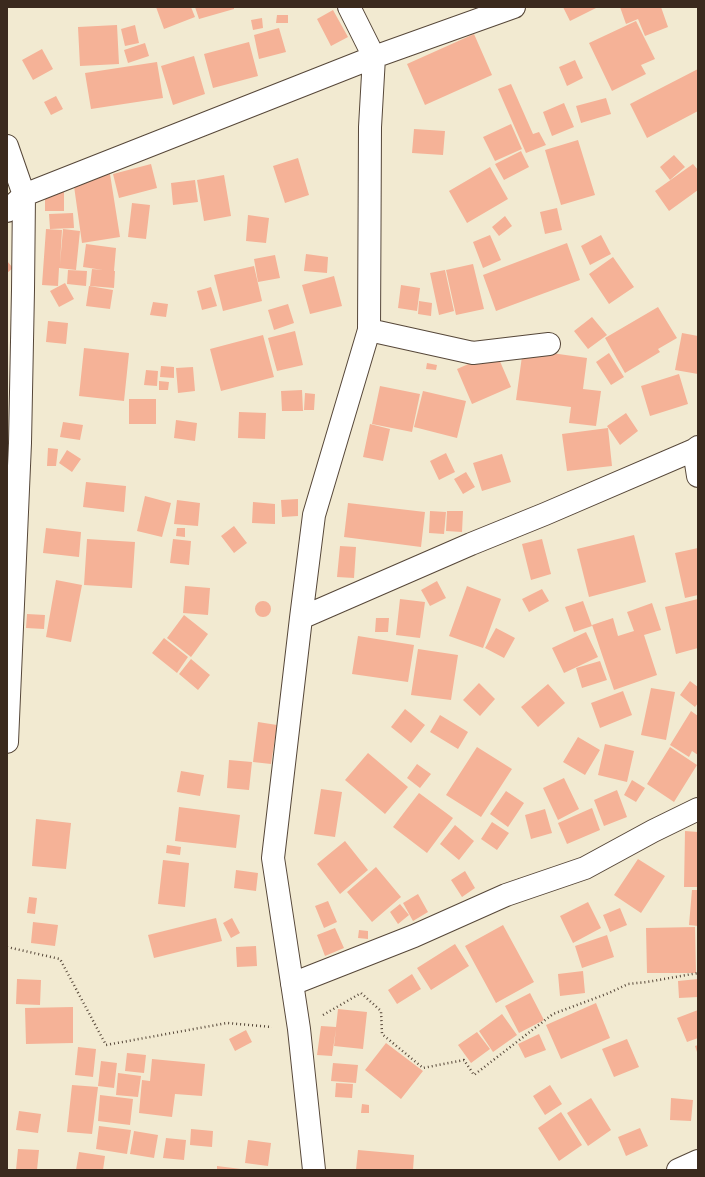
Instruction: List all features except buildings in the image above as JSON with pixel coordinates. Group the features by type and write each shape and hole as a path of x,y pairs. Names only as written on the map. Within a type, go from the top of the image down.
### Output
{"street":[{"path":"314,1170 299,1029 273,858 314,515 369,330 370,127 374,57 349,7"},
{"path":"7,211 24,195 374,57 514,7"},
{"path":"7,146 24,195 20,443 7,742"},
{"path":"369,330 473,353 549,344"},
{"path":"301,618 696,448 698,476"},
{"path":"292,984 414,936 506,895 584,868 698,809"},
{"path":"678,1170 698,1161"}],"path":[{"path":"7,947 60,959 106,1045 227,1023 299,1029 361,993 381,1011 382,1034 423,1068 464,1060 474,1075 553,1014 609,993 628,984 698,973"}]}
